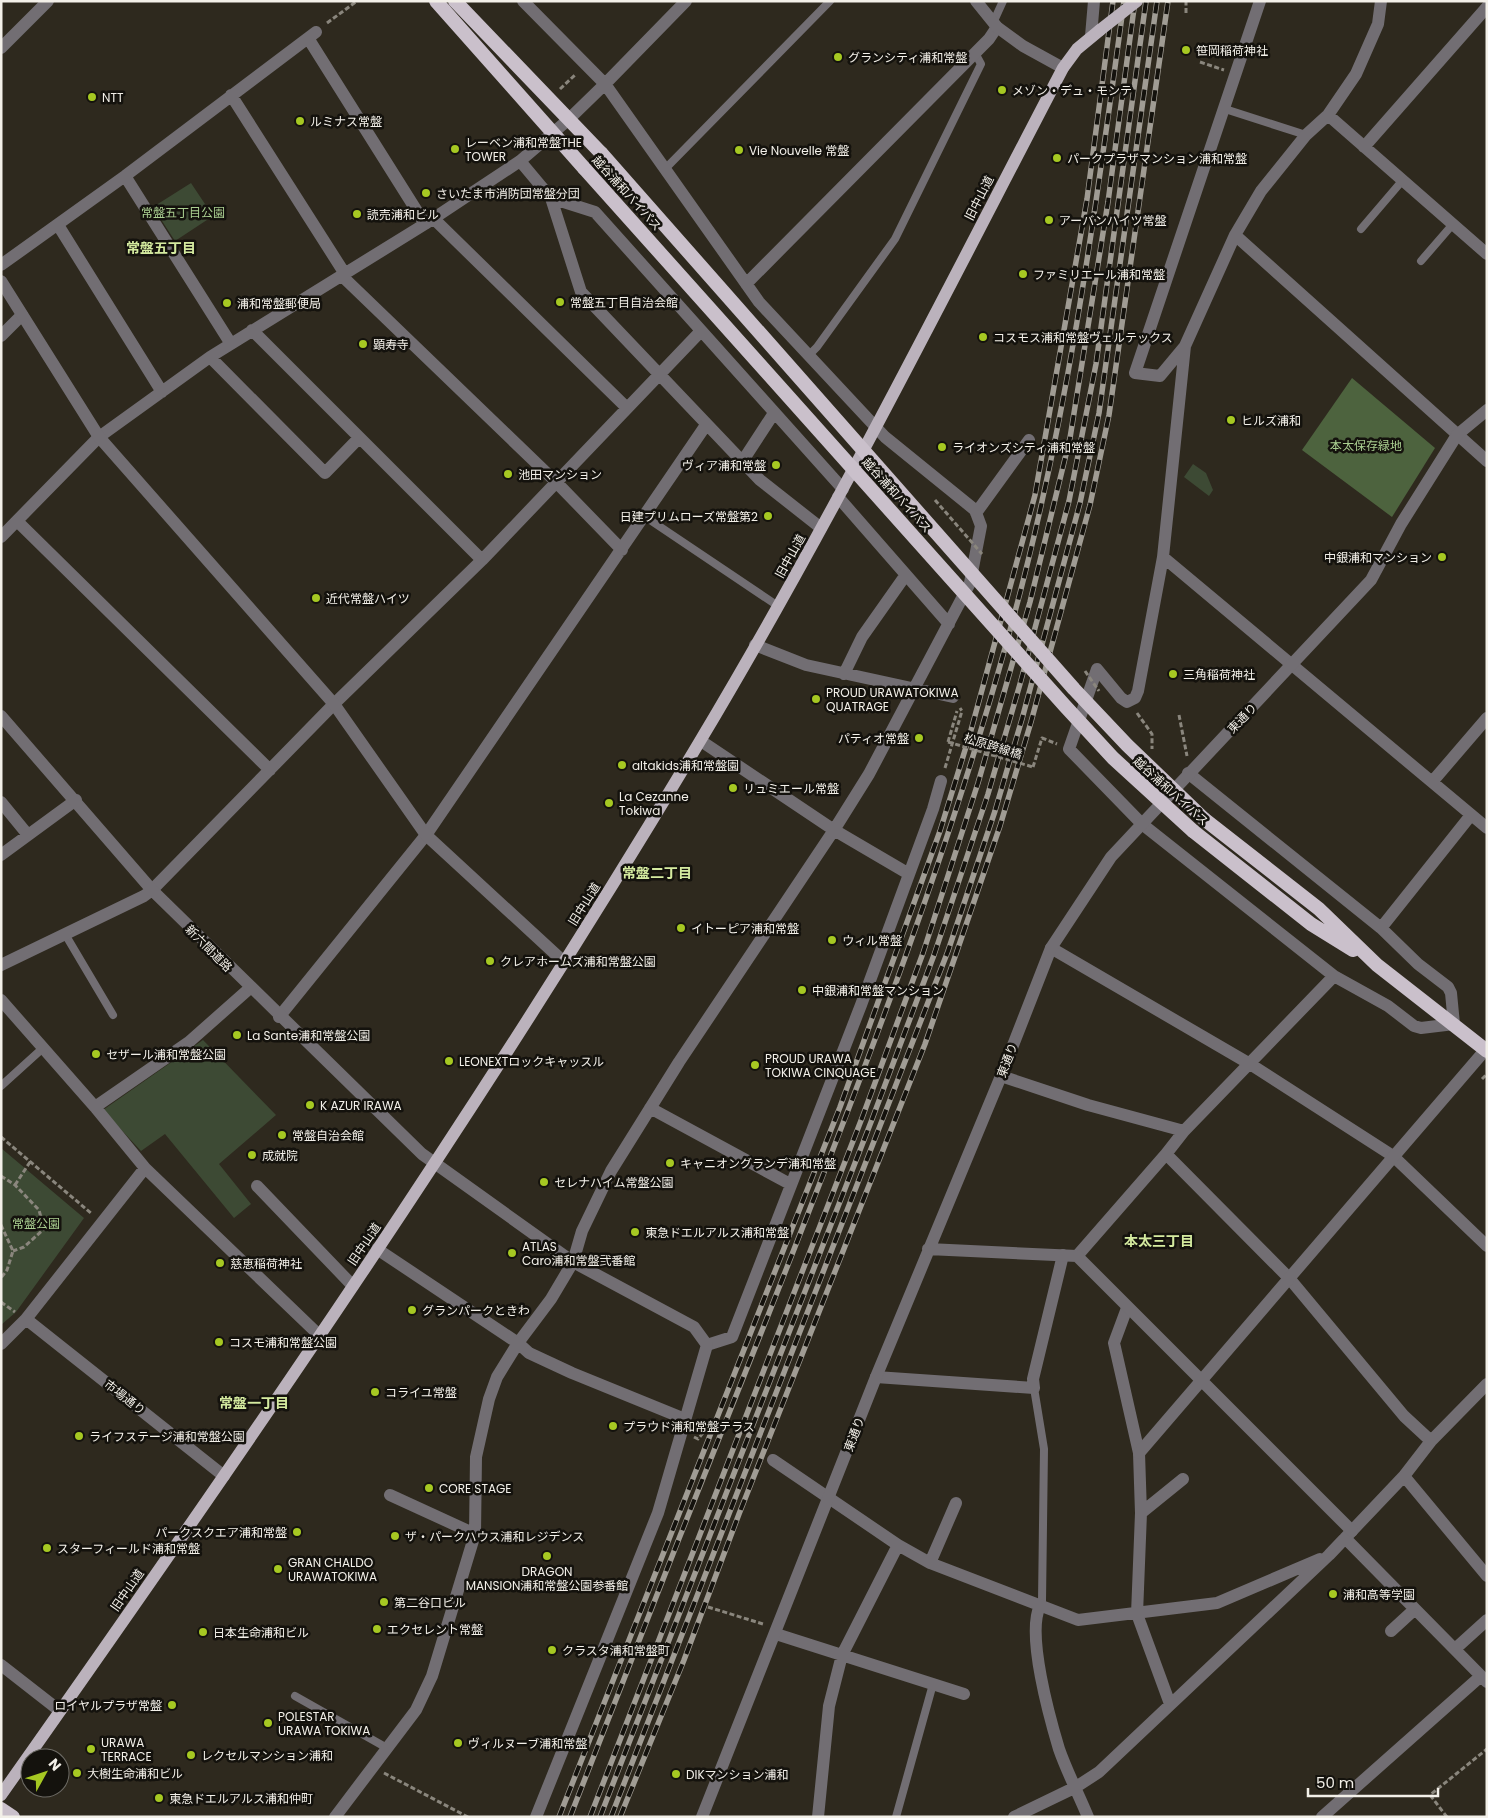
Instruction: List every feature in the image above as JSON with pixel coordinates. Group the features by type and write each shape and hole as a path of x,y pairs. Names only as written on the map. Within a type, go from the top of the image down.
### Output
{"highway":[{"name":"越谷浦和バイパス","path":"436,1 552,134 1113,758 1193,831 1303,918 1376,965 1486,1050"},
{"name":"越谷浦和バイパス","path":"455,1 601,153 1074,689 1127,745 1204,819 1319,909 1376,965"},
{"path":"1,1809 13,1817"}],"main road":[{"name":"旧中山道","path":"1,1795 224,1476 377,1249 564,962 700,741 778,606 876,428 1063,68 1077,49 1137,1"}],"street":[{"path":"1,48 48,1"},
{"path":"335,1817 416,1710 432,1676 476,1534 476,1457 488,1399 497,1377 518,1343 551,1299 573,1262 582,1231 596,1199 650,1108 869,774 970,583 980,526 976,513 876,428 759,302 605,84 523,1"},
{"path":"1,537 99,437 210,357 429,222 520,162 568,120 686,1"},
{"path":"976,1 995,25 1023,46 1063,68"},
{"path":"1094,1 1095,33"},
{"path":"1260,1 1135,373 1160,376 1185,346 1235,235 1261,190 1306,135 1328,116 1356,74 1378,24 1382,1"},
{"path":"1364,147 1487,7"},
{"path":"746,284 989,39 995,25"},
{"path":"1,265 58,225 312,35 429,222 627,408"},
{"path":"231,95 343,275 557,483 622,550"},
{"path":"1328,116 1487,254"},
{"path":"520,162 551,198 581,292 760,480 821,528"},
{"path":"124,176 231,344"},
{"path":"551,198 594,212 774,413 841,493 905,576 948,624"},
{"path":"58,225 162,392"},
{"path":"1235,235 1487,461"},
{"path":"1,281 99,437 334,704 426,835 564,962"},
{"path":"1,336 22,315"},
{"path":"252,330 482,560"},
{"path":"1,965 144,896 152,890 334,704 482,560 701,331"},
{"path":"1185,346 1162,557 1135,698 1127,702 1121,698 1097,669 1069,748 1142,824 1334,976 1388,1006 1414,1026 1421,1028 1454,1024 1451,993 1448,987 1418,964 1381,928 1190,771"},
{"path":"210,357 325,473 359,438"},
{"name":"東通り","path":"702,1817 876,1377 1001,1076 1051,948 1111,857 1371,580 1401,524 1458,436 1487,410"},
{"path":"742,462 774,413"},
{"path":"279,1016 426,835 706,425"},
{"path":"976,513 1029,440"},
{"path":"17,521 270,770"},
{"path":"1162,557 1487,828"},
{"path":"844,674 862,637 905,576"},
{"path":"755,645 806,665 953,697"},
{"name":"新六間道路","path":"1,716 76,800 152,890 250,988 433,1164 573,1262 694,1327 707,1345"},
{"path":"1432,782 1487,718"},
{"path":"700,741 834,830 909,874"},
{"path":"536,1817 658,1513 707,1345 732,1337 790,1184 830,1087 909,874 941,781"},
{"path":"1,855 76,800"},
{"path":"1,802 28,835"},
{"path":"1381,928 1472,815"},
{"path":"1051,948 1250,1064 1393,1156 1487,1246"},
{"path":"1077,1256 1184,1131 1334,976"},
{"path":"95,1107 189,1042 250,988"},
{"path":"1,1000 95,1107 145,1168 319,1335"},
{"path":"1139,1453 1486,1050"},
{"path":"1001,1076 1088,1105 1184,1131"},
{"path":"650,1108 790,1184"},
{"path":"1166,1154 1289,1278 1404,1416 1431,1441"},
{"path":"1,1344 26,1319 145,1168"},
{"path":"257,1186 352,1286"},
{"path":"377,1249 518,1343 529,1353 572,1373 686,1419"},
{"path":"928,1249 1077,1256 1127,1308 1202,1380 1349,1535 1415,1609 1484,1679 1322,1817"},
{"path":"876,1377 1034,1388 1033,1379 1063,1255"},
{"path":"1127,1308 1114,1343 1139,1453 1141,1512 1137,1614 1170,1704"},
{"name":"市場通り","path":"26,1319 224,1476"},
{"path":"1014,1817 1076,1787 1099,1772 1349,1535 1404,1476 1431,1441 1487,1384"},
{"path":"773,1460 898,1544 930,1563 1078,1620 1217,1603 1329,1555"},
{"path":"1404,1476 1487,1576"},
{"path":"1141,1512 1183,1479"},
{"path":"390,1496 476,1534"},
{"path":"930,1563 956,1503"},
{"path":"818,1817 829,1706 842,1655 898,1544"},
{"path":"1040,1606 1037,1612 1036,1649 1060,1751 1088,1817"},
{"path":"1391,1631 1415,1609"},
{"path":"1455,1648 1487,1620"},
{"path":"777,1631 842,1655 964,1694"},
{"path":"1,1665 60,1711"}],"lane":[{"path":"665,169 830,1"},
{"path":"995,25 1003,1"},
{"path":"808,356 817,347 895,239 981,64 975,53"},
{"path":"1225,109 1306,135"},
{"path":"1361,229 1402,181"},
{"path":"1421,260 1453,224"},
{"path":"650,520 778,606"},
{"path":"65,934 113,1015"},
{"path":"1,1086 43,1048"},
{"path":"1034,1388 1044,1449 1042,1601 1040,1606"},
{"path":"896,1817 933,1684"},
{"path":"296,1696 387,1748"}],"path":[{"path":"312,35 357,1"},
{"path":"1186,1 1186,13"},
{"path":"1200,62 1236,74"},
{"path":"556,92 580,71"},
{"path":"935,500 982,554"},
{"path":"941,781 962,711 953,697"},
{"path":"1135,711 1152,734 1152,750"},
{"name":"松原跨線橋","path":"956,714 948,742 1033,767 1042,738"},
{"path":"1180,715 1190,771"},
{"path":"1481,1080 1487,1074"},
{"path":"1,1137 102,1222"},
{"path":"14,1185 30,1162"},
{"path":"1,1176 14,1185 39,1210 44,1229 24,1247 13,1251"},
{"path":"1,1225 13,1251 7,1270 1,1278"},
{"path":"698,1439 708,1427"},
{"path":"708,1607 777,1631"},
{"path":"1447,1817 1430,1795 1487,1749"},
{"path":"372,1767 468,1817"}],"green space":[{"name":"常盤五丁目公園","path":"191,183 213,216 175,241 153,207"},
{"name":"本太保存緑地","path":"1352,378 1435,448 1392,517 1302,450"},
{"path":"1193,464 1206,473 1213,490 1209,496 1184,477"},
{"path":"203,1040 276,1115 219,1164 251,1204 234,1218 165,1134 141,1151 103,1110"},
{"name":"常盤公園","path":"1,1148 84,1218 16,1312 1,1325"}],"railway":[{"path":"559,1817 840,1107 940,831 970,734 1035,495 1087,199 1113,1"},
{"path":"570,1817 865,1067 926,898 982,727 1028,562 1062,403 1090,243 1124,1"},
{"path":"590,1817 862,1118 923,953 978,783 1030,602 1070,438 1108,202 1135,1"},
{"path":"600,1817 871,1122 934,955 988,794 1020,684 1069,501 1096,364 1146,1"},
{"path":"611,1817 948,951 995,811 1022,719 1080,503 1099,413 1157,1"},
{"path":"620,1817 684,1660 739,1514 925,1044 1000,826 1031,722 1090,505 1109,415 1168,1"}],"place":[{"name":"笹岡稲荷神社","path":"1186,50"},
{"name":"グランシティ浦和常盤","path":"838,57"},
{"name":"メゾン・デュ・モンテ","path":"1002,90"},
{"name":"NTT","path":"92,97"},
{"name":"ルミナス常盤","path":"300,121"},
{"name":"レーベン浦和常盤THE TOWER","path":"455,149"},
{"name":"Vie Nouvelle 常盤","path":"739,150"},
{"name":"パークプラザマンション浦和常盤","path":"1057,158"},
{"name":"さいたま市消防団常盤分団","path":"426,193"},
{"name":"読売浦和ビル","path":"357,214"},
{"name":"アーバンハイツ常盤","path":"1049,220"},
{"name":"ファミリエール浦和常盤","path":"1023,274"},
{"name":"常盤五丁目自治会館","path":"560,302"},
{"name":"浦和常盤郵便局","path":"227,303"},
{"name":"コスモス浦和常盤ヴェルテックス","path":"983,337"},
{"name":"顕寿寺","path":"363,344"},
{"name":"ヒルズ浦和","path":"1231,420"},
{"name":"ライオンズシティ浦和常盤","path":"942,447"},
{"name":"ヴィア浦和常盤","path":"776,465"},
{"name":"池田マンション","path":"508,474"},
{"name":"日建プリムローズ常盤第2","path":"768,516"},
{"name":"中銀浦和マンション","path":"1442,557"},
{"name":"近代常盤ハイツ","path":"316,598"},
{"name":"三角稲荷神社","path":"1173,674"},
{"name":"PROUD URAWATOKIWA QUATRAGE","path":"816,699"},
{"name":"パティオ常盤","path":"919,738"},
{"name":"altakids浦和常盤園","path":"622,765"},
{"name":"リュミエール常盤","path":"733,788"},
{"name":"La Cezanne Tokiwa","path":"609,803"},
{"name":"イトーピア浦和常盤","path":"681,928"},
{"name":"ウィル常盤","path":"832,940"},
{"name":"クレアホームズ浦和常盤公園","path":"490,961"},
{"name":"中銀浦和常盤マンション","path":"802,990"},
{"name":"La Sante浦和常盤公園","path":"237,1035"},
{"name":"セザール浦和常盤公園","path":"96,1054"},
{"name":"LEONEXTロックキャッスル","path":"449,1061"},
{"name":"PROUD URAWA TOKIWA CINQUAGE","path":"755,1065"},
{"name":"K AZUR IRAWA","path":"310,1105"},
{"name":"常盤自治会館","path":"282,1135"},
{"name":"成就院","path":"252,1155"},
{"name":"キャニオングランデ浦和常盤","path":"670,1163"},
{"name":"セレナハイム常盤公園","path":"544,1182"},
{"name":"東急ドエルアルス浦和常盤","path":"635,1232"},
{"name":"ATLAS Caro浦和常盤弐番館","path":"512,1253"},
{"name":"慈恵稲荷神社","path":"220,1263"},
{"name":"グランパークときわ","path":"412,1310"},
{"name":"コスモ浦和常盤公園","path":"219,1342"},
{"name":"コライユ常盤","path":"375,1392"},
{"name":"プラウド浦和常盤テラス","path":"613,1426"},
{"name":"ライフステージ浦和常盤公園","path":"79,1436"},
{"name":"CORE STAGE","path":"429,1488"},
{"name":"パークスクエア浦和常盤","path":"297,1532"},
{"name":"ザ・パークハウス浦和レジデンス","path":"395,1536"},
{"name":"スターフィールド浦和常盤","path":"47,1548"},
{"name":"DRAGON MANSION浦和常盤公園参番館","path":"547,1556"},
{"name":"GRAN CHALDO URAWATOKIWA","path":"278,1569"},
{"name":"浦和高等学園","path":"1333,1594"},
{"name":"第二谷口ビル","path":"384,1602"},
{"name":"エクセレント常盤","path":"377,1629"},
{"name":"日本生命浦和ビル","path":"203,1632"},
{"name":"クラスタ浦和常盤町","path":"552,1650"},
{"name":"ロイヤルプラザ常盤","path":"172,1705"},
{"name":"POLESTAR URAWA TOKIWA","path":"268,1723"},
{"name":"ヴィルヌーブ浦和常盤","path":"458,1743"},
{"name":"URAWA TERRACE","path":"91,1749"},
{"name":"レクセルマンション浦和","path":"191,1755"},
{"name":"大樹生命浦和ビル","path":"77,1773"},
{"name":"DIKマンション浦和","path":"676,1774"},
{"name":"東急ドエルアルス浦和仲町","path":"159,1798"}],"district":[{"name":"常盤五丁目","path":"161,248"},
{"name":"常盤二丁目","path":"657,873"},
{"name":"本太三丁目","path":"1159,1241"},
{"name":"常盤一丁目","path":"254,1403"}]}
